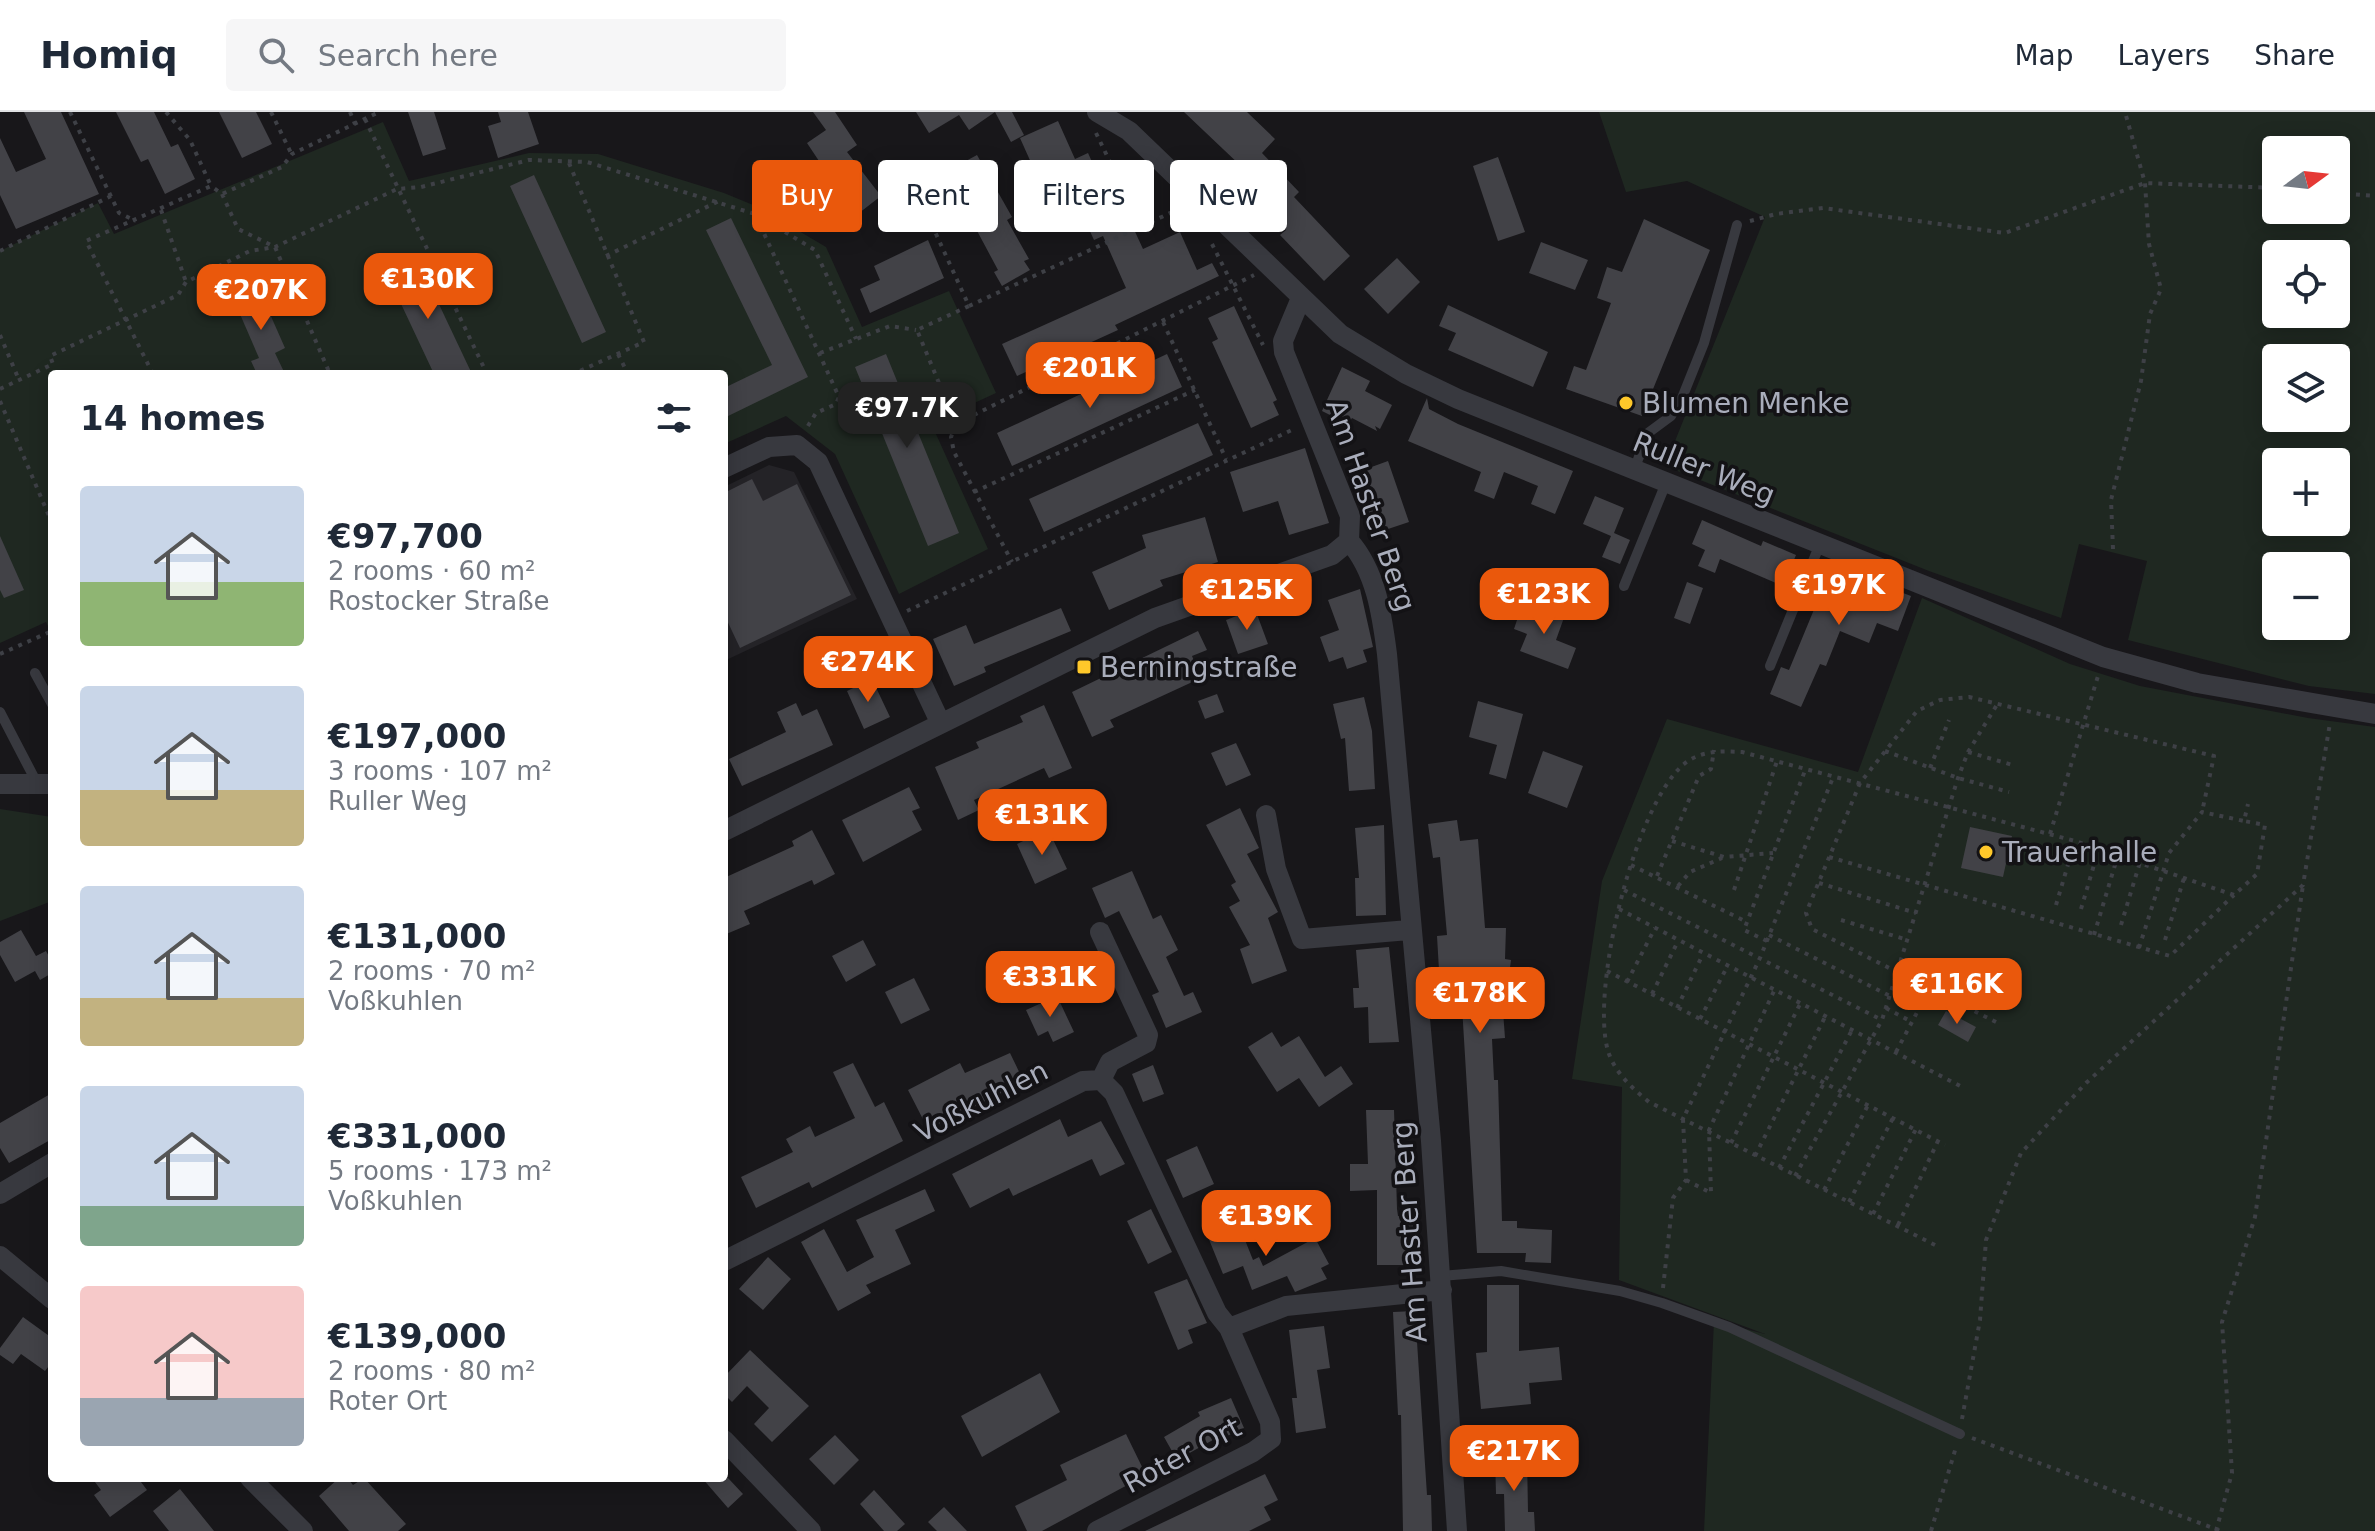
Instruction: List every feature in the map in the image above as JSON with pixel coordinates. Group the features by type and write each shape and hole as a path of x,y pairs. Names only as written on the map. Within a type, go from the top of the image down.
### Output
{"street":[{"name":"Ruller Weg","path":"1094,119 1129,131 1170,169"},
{"name":"Ruller Weg","path":"1235,232 1340,334 1406,374 1458,399 2103,657 2197,683 2332,709 2375,714"},
{"path":"1284,352 1283,341 1301,298"},
{"name":"Am Haster Berg","path":"1284,352 1350,516 1349,541 1359,552 1372,581 1383,620 1399,771 1409,930 1442,1283 1457,1531"},
{"path":"728,466 769,447 797,445 818,462 940,722"},
{"path":"728,829 1155,618 1332,555 1349,541"},
{"path":"0,784 46,785"},
{"path":"1266,815 1276,869 1302,939 1409,930"},
{"name":"Voßkuhlen","path":"728,1259 1083,1081 1101,1080 1110,1062 1146,1043 1148,1035 1100,932"},
{"name":"Roter Ort","path":"1097,1531 1253,1452 1271,1439 1270,1422 1229,1328 1217,1313 1114,1093 1101,1080"},
{"path":"0,1194 48,1165"},
{"path":"0,1256 48,1296"},
{"path":"1229,1328 1286,1306 1442,1283"},
{"path":"728,1444 811,1531"},
{"path":"254,1482 303,1531"}],"lane":[{"path":"1634,470 1648,433 1671,416 1682,398 1704,343 1737,225"},
{"path":"1624,586 1666,483"},
{"path":"1770,666 1820,544"},
{"path":"35,673 48,697"},
{"path":"0,712 46,785"},
{"path":"1442,1283 1501,1271 1620,1291 1662,1303 1729,1327 1960,1434"}],"path":[{"path":"70,112 119,213 136,221"},
{"path":"166,112 190,140 211,186 222,194 238,229 275,247 328,370"},
{"path":"271,112 292,154"},
{"path":"350,112 355,124"},
{"path":"222,194 282,167 292,154 379,112"},
{"path":"2113,549 2111,500 2141,381 2150,314 2161,289 2149,244 2145,183 2125,112"},
{"path":"365,119 485,370"},
{"path":"1094,119 1112,160"},
{"path":"0,389 53,364 50,356 178,295 186,282 250,251 275,247 397,189 421,187 529,160 587,162 720,200 752,213"},
{"path":"569,163 644,342 582,370"},
{"path":"1737,225 1776,214 1823,208 2005,233 2145,183 2262,187"},
{"path":"151,370 86,241 211,186"},
{"path":"2350,194 2375,196"},
{"path":"0,251 111,196"},
{"path":"606,256 720,200"},
{"path":"161,210 186,282"},
{"path":"763,232 839,397 836,404 816,413 797,445"},
{"path":"785,232 815,250 856,339"},
{"path":"935,232 969,306"},
{"path":"820,353 890,326 917,330 1130,232"},
{"path":"1212,244 1264,345 1284,352"},
{"path":"1012,562 954,452 951,437 956,424 1253,276 1265,262"},
{"path":"1163,322 1226,459"},
{"path":"917,330 956,424"},
{"path":"0,335 19,380"},
{"path":"618,354 626,370"},
{"path":"974,492 1195,390"},
{"path":"0,401 48,514"},
{"path":"892,619 1226,459 1314,421"},
{"path":"0,654 48,633"},
{"path":"2050,834 2103,657"},
{"path":"1996,1022 1812,929 1806,913 1860,783 1917,711 1940,700 1969,697 2084,722 2214,756 2202,812 2169,853 2139,948"},
{"path":"1795,1176 1882,1020 1951,810 1958,778 1968,752 1998,703"},
{"path":"1960,1434 2218,1530 2232,1473 2222,1322 2255,1217 2332,709"},
{"path":"1930,768 1949,720"},
{"path":"1657,876 1699,776 1711,769 1714,750"},
{"path":"1935,1245 1683,1119 1631,1088 1609,1054 1604,1034 1607,971 1619,909 1631,865 1666,783 1686,762 1714,750 1742,752 2075,841 2234,895"},
{"path":"1885,751 1958,778 2009,792"},
{"path":"1968,752 2016,766"},
{"path":"1734,890 1777,761"},
{"path":"1767,941 1744,930 1806,768"},
{"path":"1662,1303 1673,1198 1686,1180 1683,1119 1760,958 1834,775"},
{"path":"2244,821 2248,804"},
{"path":"1829,857 2170,956 2257,874 2265,825 2202,812"},
{"path":"1672,841 1724,857 1773,853"},
{"path":"2056,905 2075,841"},
{"path":"2081,909 2099,848"},
{"path":"2094,935 2118,855"},
{"path":"1678,886 1690,872 1724,857"},
{"path":"2121,925 2140,862"},
{"path":"1631,865 1747,922"},
{"path":"2165,940 2184,878"},
{"path":"1818,883 1916,913"},
{"path":"1931,1531 1960,1434 1980,1320 1986,1240 2021,1153 2086,1083 2303,885"},
{"path":"1624,890 1882,1020"},
{"path":"1619,909 1964,1088"},
{"path":"1841,920 1908,940"},
{"path":"1627,982 1655,928"},
{"path":"1769,935 1890,996"},
{"path":"1652,994 1678,941"},
{"path":"1677,1008 1703,954"},
{"path":"1700,1019 1727,967"},
{"path":"1607,971 1945,1145"},
{"path":"1686,1180 1711,1193 1709,1130 1774,991"},
{"path":"1896,1052 1922,1003"},
{"path":"1731,1143 1800,1004"},
{"path":"1886,1008 1912,1022"},
{"path":"1755,1156 1825,1017"},
{"path":"1779,1168 1852,1030"},
{"path":"1824,1190 1868,1105"},
{"path":"1849,1202 1893,1118"},
{"path":"1873,1214 1916,1129"},
{"path":"1897,1226 1938,1141"}],"shaded area":[{"path":"1599,112 2375,112 2375,694 2309,686 2128,640 2147,561 2079,544 2061,618 1929,571 1665,466 1765,217 1687,181 1626,192"},
{"path":"383,122 409,181 529,153 598,154 724,193 752,205 752,232 800,232 826,247 862,327 949,291 996,393 931,423 988,549 899,594 835,454 786,416 728,442 728,370 48,370 48,626 46,622 0,643 0,251 98,203 114,234"},
{"path":"769,465 794,472 857,599 728,659 728,485"},
{"path":"1922,598 2070,664 2140,686 2308,718 2375,727 2375,1531 1704,1531 1714,1321 1765,1334 1619,1280 1622,1087 1572,1079 1602,881 1667,719 1858,772"},
{"path":"0,809 48,816 48,903 0,921"}],"building":[{"path":"24,112 61,112 99,194 16,229 0,195 0,138 16,172 46,159"},
{"path":"116,112 154,112 171,147 178,144 195,179 165,194 148,159 141,162"},
{"path":"219,112 256,112 272,144 242,158"},
{"path":"408,112 434,112 446,149 423,156"},
{"path":"498,112 528,112 539,144 498,158 488,126 501,122"},
{"path":"813,112 835,112 857,145 847,152 853,160 818,160 807,143 826,130"},
{"path":"916,112 995,112 969,130 959,115 929,133"},
{"path":"995,112 1012,112 1024,135 1011,142"},
{"path":"1184,112 1247,112 1275,139 1262,153 1269,160 1235,160"},
{"path":"1058,121 1075,159 1088,153 1091,160 1030,160 1020,138"},
{"path":"1498,157 1525,232 1498,241 1473,166"},
{"path":"862,171 878,192 878,198 862,211"},
{"path":"534,175 606,332 582,343 510,186"},
{"path":"1287,179 1299,192 1294,197 1350,256 1324,281 1280,235 1287,232"},
{"path":"998,192 1012,217 1007,220 1029,259 1024,261 1030,270 1002,286 994,272 998,270 978,232 998,232"},
{"path":"731,218 808,377 728,416 728,386 772,365 706,230"},
{"path":"1644,219 1710,250 1642,416 1566,389 1574,366 1586,370 1611,303 1597,298 1607,267 1622,272"},
{"path":"1090,232 1135,232 1143,249 1180,232 1197,270 1212,263 1219,276 1115,325 1118,330 1017,376 1002,344 1126,288 1103,236 1094,240"},
{"path":"928,240 944,278 870,313 860,289 880,280 874,266"},
{"path":"1541,242 1588,260 1575,290 1529,273"},
{"path":"1397,258 1420,282 1388,314 1364,289"},
{"path":"418,260 470,370 432,370 387,274"},
{"path":"258,287 285,348 275,353 283,370 255,370 251,361 259,358 233,298"},
{"path":"1448,305 1548,352 1533,387 1448,350 1456,333 1439,326"},
{"path":"1234,306 1277,400 1273,402 1279,415 1251,428 1212,342 1218,339 1208,318"},
{"path":"886,354 959,533 928,546 855,367"},
{"path":"1167,354 1182,387 1012,466 997,433"},
{"path":"1342,367 1370,381 1365,391 1392,405 1380,429 1375,426 1377,431 1352,418 1348,424 1322,411"},
{"path":"1427,398 1429,409 1458,424 1573,471 1555,514 1531,504 1538,486 1504,472 1494,499 1474,491 1481,472 1408,441"},
{"path":"1198,423 1213,455 1044,532 1029,499"},
{"path":"1305,448 1329,523 1289,535 1278,501 1243,512 1230,472"},
{"path":"1388,461 1409,522 1376,533 1355,473"},
{"path":"752,479 763,501 797,484 851,595 740,648 728,622 728,491"},
{"path":"1595,496 1624,508 1614,533 1630,540 1620,564 1602,557 1611,536 1583,524"},
{"path":"1205,517 1218,562 1160,580 1163,586 1109,610 1092,572 1146,548 1142,535"},
{"path":"1702,520 1761,546 1763,541 1796,555 1783,586 1720,559 1715,573 1698,566 1705,550 1692,544"},
{"path":"0,536 24,590 4,598 0,590"},
{"path":"1832,566 1911,596 1898,631 1877,623 1869,643 1840,631 1826,666 1820,664 1801,707 1770,694 1781,667 1789,670"},
{"path":"1687,582 1703,588 1690,624 1674,618"},
{"path":"1360,589 1373,647 1363,650 1367,662 1347,669 1343,657 1329,662 1320,637 1339,630 1328,600"},
{"path":"1522,605 1545,614 1548,606 1566,612 1556,640 1576,648 1568,669 1520,651 1527,634 1514,629"},
{"path":"1061,608 1071,631 984,667 986,672 954,686 933,639 966,625 974,644"},
{"path":"1255,609 1268,644 1238,654 1226,620"},
{"path":"1198,631 1207,650 1192,656 1201,678 1110,720 1114,727 1092,737 1072,692"},
{"path":"872,679 890,717 864,729 847,691"},
{"path":"1217,694 1224,712 1205,719 1198,701"},
{"path":"1364,697 1372,731 1375,789 1349,791 1345,738 1341,739 1333,704"},
{"path":"1478,701 1523,714 1506,779 1489,774 1497,745 1469,737"},
{"path":"796,703 802,716 817,709 833,745 742,786 729,759 786,732 777,712"},
{"path":"1044,705 1072,768 1049,778 1044,768 974,800 979,810 958,820 935,767 979,748 976,742 1023,722 1020,716"},
{"path":"1236,743 1251,775 1226,786 1211,753"},
{"path":"1543,751 1583,766 1567,808 1528,793"},
{"path":"909,787 920,808 912,811 922,830 863,862 842,820"},
{"path":"1240,808 1259,848 1247,854 1278,912 1268,918 1287,971 1252,984 1240,949 1250,945 1229,907 1240,901 1231,885 1236,882 1206,825"},
{"path":"1457,820 1460,841 1478,839 1485,928 1506,928 1505,959 1511,960 1506,998 1502,997 1505,1038 1492,1039 1494,1080 1498,1080 1502,1221 1517,1221 1517,1228 1552,1230 1551,1263 1525,1262 1526,1253 1477,1253 1461,990 1464,969 1439,970 1437,936 1447,935 1440,857 1433,858 1428,824"},
{"path":"1384,825 1386,915 1356,916 1355,878 1359,878 1355,828"},
{"name":"Trauerhalle","path":"1970,827 2012,836 2003,877 1961,868"},
{"path":"1048,829 1067,869 1035,884 1017,844"},
{"path":"812,830 835,874 814,885 812,880 744,911 750,924 728,933 728,876 794,846 792,841"},
{"path":"1132,871 1153,919 1161,915 1178,950 1166,957 1184,996 1193,992 1202,1012 1166,1028 1152,995 1159,992 1119,911 1105,918 1092,888"},
{"path":"21,930 36,956 46,951 48,975 40,980 35,971 15,982 0,955 0,942"},
{"path":"863,940 876,965 846,982 832,956"},
{"path":"1389,947 1399,1042 1369,1043 1368,1007 1354,1008 1353,988 1359,988 1356,950"},
{"path":"914,978 930,1010 901,1024 885,992"},
{"path":"1057,996 1074,1032 1053,1042 1048,1031 1038,1036 1026,1010"},
{"path":"1946,1011 1976,1027 1968,1042 1938,1025"},
{"path":"1272,1032 1281,1047 1299,1036 1325,1077 1341,1066 1353,1084 1319,1107 1299,1078 1277,1092 1248,1047"},
{"path":"1010,1053 1024,1082 928,1129 908,1090 960,1063 965,1073"},
{"path":"853,1063 875,1107 884,1102 903,1141 812,1188 809,1182 756,1208 741,1177 793,1152 786,1139 810,1126 815,1137 855,1118 833,1072"},
{"path":"1153,1065 1164,1094 1143,1102 1132,1074"},
{"path":"48,1095 48,1141 9,1163 0,1148 0,1123"},
{"path":"1366,1110 1394,1110 1397,1209 1398,1216 1413,1216 1413,1265 1377,1265 1377,1190 1350,1191 1350,1164 1368,1164"},
{"path":"1060,1119 1068,1137 1101,1121 1125,1164 1100,1176 1092,1159 1013,1196 1009,1188 970,1208 952,1174"},
{"path":"1197,1146 1214,1184 1183,1198 1166,1160"},
{"path":"925,1189 935,1211 895,1230 911,1264 866,1285 871,1293 838,1311 801,1242 824,1229 847,1272 874,1257 856,1220"},
{"path":"1151,1209 1172,1252 1148,1264 1127,1221"},
{"path":"1235,1215 1253,1260 1259,1257 1263,1266 1315,1238 1329,1264 1321,1268 1327,1279 1295,1292 1287,1276 1252,1290 1243,1266 1223,1274 1204,1227"},
{"path":"768,1257 791,1279 763,1310 739,1289"},
{"path":"1187,1279 1207,1323 1188,1330 1193,1343 1178,1350 1154,1292"},
{"path":"1487,1285 1519,1285 1519,1351 1559,1347 1562,1380 1529,1383 1531,1404 1481,1409 1476,1353 1487,1352"},
{"path":"1415,1311 1432,1531 1403,1531 1401,1415 1398,1415 1393,1312"},
{"path":"23,1317 48,1335 48,1367 45,1371 21,1354 13,1364 0,1355 0,1348"},
{"path":"1324,1326 1330,1368 1317,1370 1326,1428 1296,1433 1292,1398 1297,1398 1289,1330"},
{"path":"750,1350 809,1406 772,1442 754,1424 769,1408 747,1386 732,1402 728,1398 728,1373"},
{"path":"1040,1373 1060,1412 982,1457 961,1416"},
{"path":"1231,1398 1244,1428 1221,1439 1220,1436 1177,1460 1164,1437 1200,1416 1198,1412"},
{"path":"1126,1434 1146,1475 1042,1531 1027,1531 1015,1506 1067,1480 1060,1465"},
{"path":"835,1435 859,1460 834,1485 809,1459"},
{"path":"1527,1456 1528,1512 1534,1512 1535,1531 1505,1531 1504,1494 1496,1494 1495,1457"},
{"path":"1265,1474 1278,1500 1264,1507 1271,1520 1249,1531 1145,1531"},
{"path":"728,1478 743,1494 728,1508 705,1482 728,1482"},
{"path":"95,1482 141,1482 147,1490 110,1517 94,1495 101,1490"},
{"path":"335,1482 350,1482 353,1485 368,1482 406,1524 398,1531 349,1531 319,1496"},
{"path":"180,1489 214,1531 169,1531 153,1511"},
{"path":"874,1490 905,1524 897,1531 884,1531 860,1504"},
{"path":"944,1507 967,1531 937,1531 928,1522"}],"place":[{"name":"Blumen Menke","path":"1626,403"},
{"name":"Berningstraße","path":"1084,667"},
{"name":"Trauerhalle","path":"1986,852"}]}
